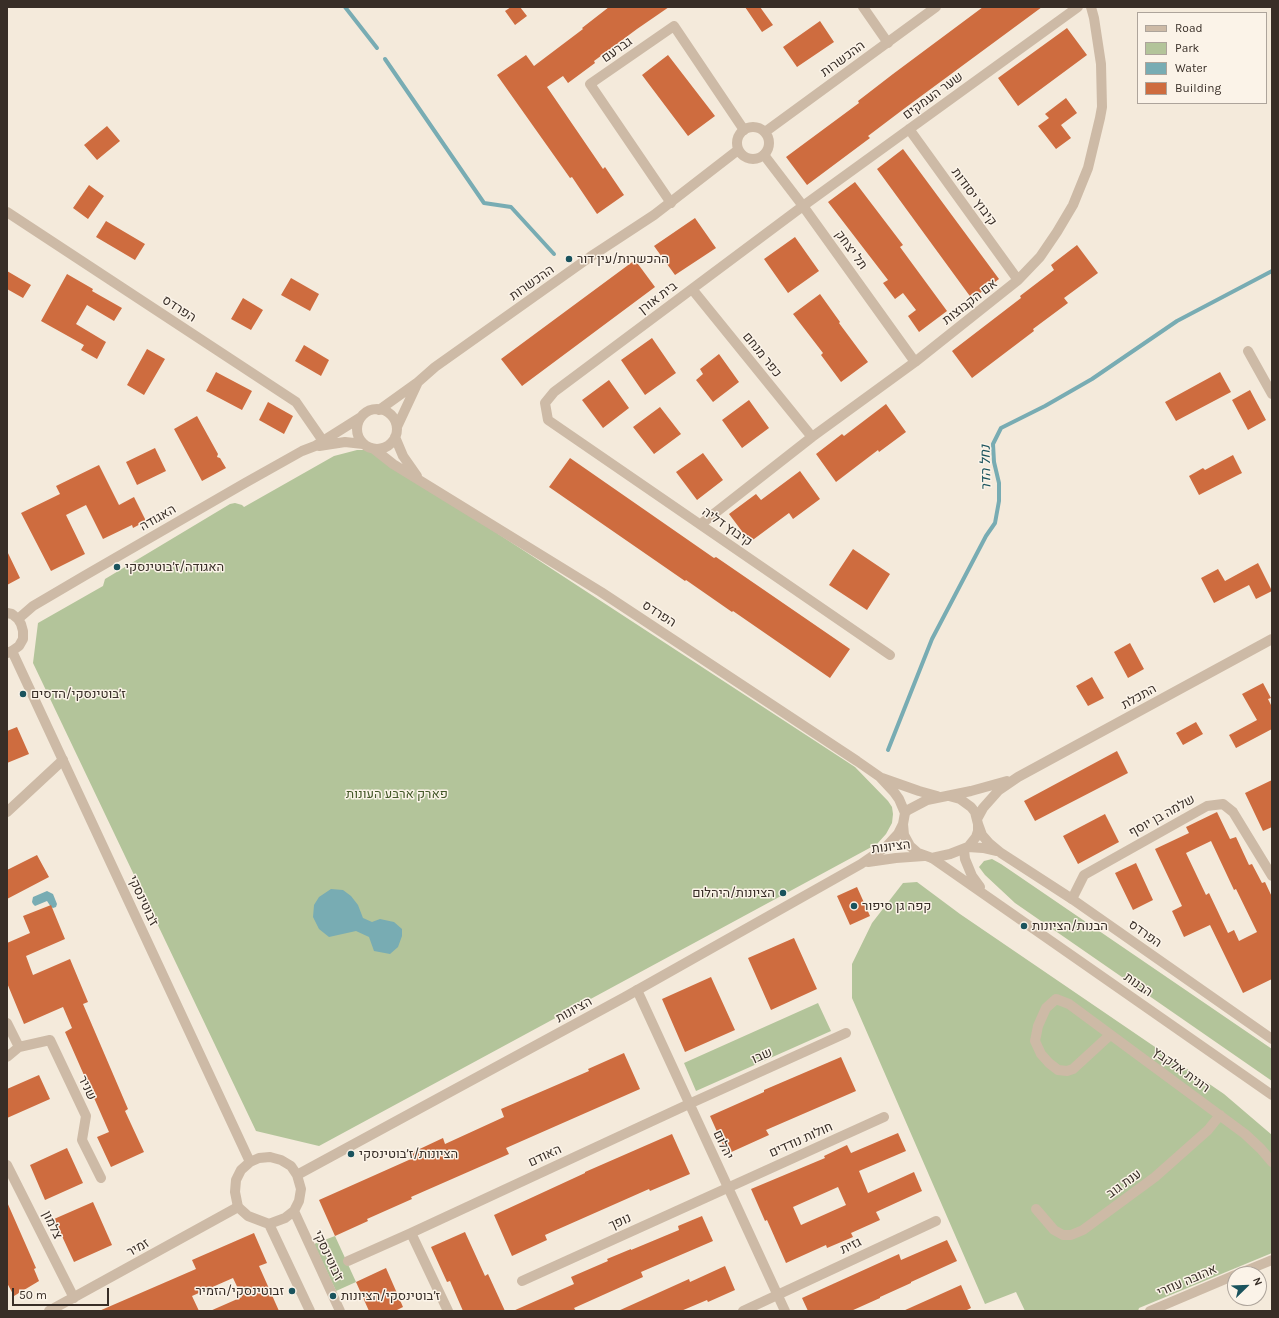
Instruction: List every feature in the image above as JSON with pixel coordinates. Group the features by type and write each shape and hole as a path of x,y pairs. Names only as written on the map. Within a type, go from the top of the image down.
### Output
{"street":[{"path":"863,7 888,42"},
{"name":"ההכשרות","path":"765,132 936,7"},
{"name":"שער העמקים","path":"803,206 1078,7"},
{"name":"אם הקבוצות","path":"701,524 812,437 915,362 1018,280 1040,257 1073,204 1088,168 1102,106 1101,64 1091,7"},
{"name":"גברעם","path":"671,203 590,84 674,26 744,130"},
{"path":"755,127 765,132 769,139 769,146 764,155 758,159 751,160 745,157 738,150 738,137 747,128 755,127"},
{"name":"קיבוץ יסודות","path":"909,129 1018,280"},
{"name":"ההכשרות","path":"379,410 418,382 435,367 487,330 671,203 738,150"},
{"name":"תל יצחק","path":"764,155 803,206 915,362"},
{"name":"בית אורן","path":"548,420 545,403 554,392 803,206"},
{"name":"הפרדס","path":"7,212 296,402 319,444"},
{"name":"כפר מנחם","path":"692,288 812,437"},
{"path":"1248,351 1272,394"},
{"name":"ההכשרות","path":"396,432 418,382"},
{"path":"379,410 388,412 391,415 394,419 396,432 388,446 382,449 374,449 364,444 358,436 357,431 361,417 369,411 379,410"},
{"name":"האגודה","path":"18,619 33,606 195,511 302,451 319,444 361,417"},
{"name":"קיבוץ דליה","path":"548,420 890,655"},
{"name":"הפרדס","path":"396,432 403,456 420,480"},
{"name":"האגודה","path":"319,444 345,442 364,444"},
{"name":"הפרדס","path":"374,449 394,464 601,592 845,752 880,777 899,799 905,813"},
{"path":"7,613 12,614 18,619 21,624 23,639 18,646 9,652"},
{"name":"התכלת","path":"977,821 983,808 999,790 1018,777 1272,639"},
{"name":"ז'בוטינסקי","path":"9,652 63,760 250,1162"},
{"path":"7,812 63,760"},
{"name":"הפרדס","path":"880,777 919,791 945,796"},
{"name":"התכלת","path":"945,796 971,791 1018,777"},
{"path":"945,796 960,799 966,802 975,812 978,831 976,838 966,848 950,854 928,857 918,853 910,846 904,835 903,824 905,813 920,802 945,796"},
{"name":"שלמה בן יוסף","path":"1072,899 1084,875 1207,806 1223,804 1233,812 1272,876"},
{"name":"הפרדס","path":"977,821 985,839 1001,853 1072,899 1272,1039"},
{"name":"הציונות","path":"298,1175 637,990 860,864 887,846 898,834 903,824"},
{"name":"הפרדס","path":"966,848 983,848 1001,853"},
{"name":"הבנות","path":"966,848 965,858 972,876 990,897"},
{"name":"הציונות","path":"860,864 879,860 928,857"},
{"name":"הבנות","path":"928,857 990,897 1004,909 1272,1094"},
{"name":"יהלום","path":"637,990 785,1311"},
{"name":"רונית אלקבץ","path":"1110,1035 1073,1069 1067,1071 1058,1070 1041,1054 1035,1041 1038,1026 1046,1008 1056,999 1069,1004 1245,1134 1272,1162"},
{"path":"7,1023 19,1047 7,1056"},
{"name":"שבו","path":"689,1104 846,1033"},
{"name":"שניר","path":"19,1047 50,1040 86,1116 82,1140 101,1178"},
{"name":"האודם","path":"348,1261 689,1104"},
{"name":"ענת גוב","path":"1036,1209 1054,1230 1063,1235 1071,1235 1083,1230 1155,1177 1208,1130 1220,1115"},
{"name":"חולות נודדים","path":"728,1188 884,1117"},
{"path":"270,1157 281,1160 291,1166 298,1175 301,1189 299,1201 294,1211 285,1218 269,1224 248,1216 238,1207 235,1192 236,1180 241,1170 250,1162 259,1158 270,1157"},
{"name":"צלמון","path":"7,1165 74,1298"},
{"name":"נופך","path":"522,1281 728,1188"},
{"name":"זמיר","path":"49,1311 238,1207"},
{"name":"ז'בוטינסקי","path":"294,1211 340,1311"},
{"name":"גזית","path":"743,1311 936,1221"},
{"path":"269,1224 310,1311"},
{"path":"411,1233 448,1311"},
{"name":"אהובה עוזרי","path":"1257,1266 1272,1260"},
{"name":"אהובה עוזרי","path":"1150,1311 1227,1278"}],"green space":[{"name":"פארק ארבע העונות","path":"357,450 367,450 382,458 855,767 888,801 892,807 893,814 892,823 886,834 877,844 319,1146 256,1131 33,663 38,623 103,586 105,579 230,504 235,503 244,507 334,456"},
{"path":"992,859 1272,1049 1272,1081 1015,903 985,875 979,867 984,861"},
{"path":"917,882 960,914 1224,1094 1272,1135 1272,1253 1241,1266 1227,1266 1227,1272 1139,1308 1138,1311 1025,1311 1016,1292 985,1304 852,998 852,964 872,923 903,883"},
{"path":"818,1003 831,1031 696,1091 684,1063"},
{"path":"335,1236 356,1282 336,1291 314,1244"}],"water":[{"path":"331,889 343,890 351,896 358,905 363,918 372,922 380,919 394,922 402,929 402,936 398,947 390,954 374,951 369,937 356,931 329,937 319,929 313,917 314,905 319,897"},
{"path":"47,891 53,894 57,904 56,907 51,907 47,901 35,906 32,902 33,897"}],"building":[{"path":"511,7 520,7 527,16 515,25 505,11"},
{"path":"609,7 669,7 594,61 595,63 568,83 563,76 547,87 603,169 605,167 624,195 597,214 572,177 570,178 497,75 526,55 534,66 583,29 582,28"},
{"path":"745,7 760,7 773,25 762,32"},
{"path":"983,7 1042,7 868,136 870,138 807,185 786,157 859,103 858,101"},
{"path":"820,21 834,42 797,67 783,47"},
{"path":"1067,28 1087,55 1018,106 998,78"},
{"path":"668,55 715,116 688,136 642,75"},
{"path":"1066,98 1077,113 1061,125 1071,138 1056,149 1038,126 1049,118 1045,114"},
{"path":"107,126 120,141 97,160 84,145"},
{"path":"903,149 999,279 972,299 877,169"},
{"path":"855,182 903,245 900,247 947,311 919,332 908,316 916,310 903,293 895,299 883,283 888,280 828,202"},
{"path":"89,185 104,196 88,219 73,208"},
{"path":"695,218 716,248 675,275 654,246"},
{"path":"106,221 145,244 135,260 96,237"},
{"path":"795,237 819,271 788,293 764,259"},
{"path":"1077,245 1098,273 1064,298 1068,303 972,378 952,351 1021,298 1020,296 1054,270 1051,265"},
{"path":"635,260 655,287 522,386 501,359"},
{"path":"7,271 31,285 23,298 7,289"},
{"path":"67,274 93,289 92,291 122,308 114,321 87,305 76,324 106,342 97,359 81,350 84,345 41,321"},
{"path":"291,278 319,294 310,311 281,295"},
{"path":"820,294 840,322 839,323 868,362 841,382 821,355 823,353 793,314"},
{"path":"243,298 263,310 251,330 231,319"},
{"path":"652,338 676,373 645,395 621,360"},
{"path":"304,345 329,360 321,376 295,361"},
{"path":"147,349 165,359 144,395 127,385"},
{"path":"719,354 739,382 713,402 696,380 703,374 700,369"},
{"path":"216,372 252,391 242,410 206,391"},
{"path":"1220,372 1231,392 1176,421 1165,402"},
{"path":"609,380 629,408 603,428 582,400"},
{"path":"1250,390 1266,420 1248,430 1232,400"},
{"path":"749,400 769,428 742,448 722,420"},
{"path":"268,402 293,416 284,434 259,420"},
{"path":"886,404 906,432 879,452 878,450 836,482 816,454 842,434 844,436"},
{"path":"660,407 681,434 654,454 633,427"},
{"path":"197,416 218,454 217,457 220,458 226,468 202,481 174,429"},
{"path":"155,448 166,471 137,485 126,462"},
{"path":"703,453 723,480 697,500 676,472"},
{"path":"1233,455 1242,473 1199,495 1189,476 1203,468 1205,470"},
{"path":"570,458 714,558 716,557 850,649 830,678 733,611 732,612 686,580 685,581 549,487"},
{"path":"99,465 119,505 134,497 146,521 133,528 132,525 103,539 86,505 66,515 85,554 51,571 21,513 60,494 56,486"},
{"path":"800,471 820,499 793,519 789,513 750,542 729,514 756,494 761,500"},
{"path":"853,549 890,574 867,610 829,585"},
{"path":"7,551 20,578 7,585"},
{"path":"1258,563 1272,591 1256,599 1249,585 1214,603 1201,578 1218,569 1225,581"},
{"path":"1130,643 1144,669 1128,678 1114,652"},
{"path":"1092,677 1104,698 1088,706 1076,686"},
{"path":"1263,683 1271,698 1268,699 1272,707 1272,729 1236,748 1229,735 1257,720 1242,694"},
{"path":"1196,722 1203,734 1183,745 1176,733"},
{"path":"17,727 29,754 7,763 7,731"},
{"path":"1117,751 1128,773 1035,821 1024,801"},
{"path":"1272,780 1272,827 1263,831 1245,793"},
{"path":"1217,812 1230,839 1236,837 1249,865 1252,864 1262,883 1265,882 1272,897 1272,979 1243,993 1210,925 1184,937 1172,911 1182,906 1155,849 1189,833 1186,827","holes":["1211,841 1234,890 1236,889 1257,932 1239,941 1234,930 1228,933 1209,893 1206,895 1186,853"]},
{"path":"1105,814 1119,842 1078,864 1063,836"},
{"path":"37,855 49,877 7,899 7,870"},
{"path":"1136,863 1153,900 1133,910 1115,873"},
{"name":"קפה גן סיפור","path":"857,887 870,916 850,925 837,896"},
{"path":"51,905 65,939 26,956 33,975 70,959 88,1002 83,1004 128,1109 125,1111 144,1152 111,1167 97,1137 109,1132 65,1032 72,1028 63,1007 24,1024 7,983 7,943 30,933 23,916"},
{"path":"794,938 817,989 771,1010 748,958"},
{"path":"711,977 735,1030 685,1052 662,999"},
{"path":"624,1053 640,1089 506,1148 509,1154 411,1197 412,1199 367,1219 368,1221 335,1236 319,1200 411,1159 409,1154 443,1138 445,1144 504,1117 501,1109 589,1071 588,1069"},
{"path":"841,1057 856,1091 766,1130 769,1135 727,1154 710,1116 764,1092 764,1090"},
{"path":"39,1075 50,1099 7,1118 7,1089"},
{"path":"898,1133 906,1151 859,1171 868,1193 914,1172 922,1191 876,1212 880,1220 851,1233 853,1237 827,1248 826,1245 786,1263 767,1220 765,1221 751,1189 825,1158 824,1156 847,1145 851,1153","holes":["838,1187 846,1205 801,1225 793,1207"]},
{"path":"672,1134 690,1174 650,1191 649,1189 545,1235 547,1240 512,1256 494,1215 585,1172"},
{"path":"67,1148 83,1183 45,1200 30,1165"},
{"path":"7,1202 36,1268 34,1269 39,1281 14,1296 7,1283"},
{"path":"93,1202 112,1245 74,1262 54,1219"},
{"path":"702,1216 713,1241 641,1272 643,1277 574,1308 576,1311 513,1311 574,1284 571,1277 608,1261 607,1259 679,1230 678,1226"},
{"path":"465,1232 485,1276 488,1274 505,1311 463,1311 450,1281 447,1282 431,1247"},
{"path":"254,1233 267,1263 259,1266 279,1311 210,1311 242,1297 233,1278 192,1296 199,1311 99,1311 196,1269 192,1260"},
{"path":"947,1240 957,1261 851,1311 808,1311 802,1298 899,1254 901,1260"},
{"path":"725,1266 735,1290 708,1302 707,1300 681,1311 618,1311 689,1279 690,1282"},
{"path":"386,1268 403,1307 395,1311 369,1311 356,1282"},
{"path":"961,1285 971,1308 965,1311 903,1311"}],"waterway":[{"path":"345,7 377,48"},
{"path":"385,59 484,203 511,207 554,254"},
{"name":"נחל הדר","path":"888,750 932,639 986,536 995,523 999,501 999,483 994,462 993,444 1001,428 1045,406 1092,379 1177,321 1272,271"}],"place":[{"name":"ההכשרות/עין דור","path":"569,259"},
{"name":"האגודה/ז׳בוטינסקי","path":"117,567"},
{"name":"ז׳בוטינסקי/הדסים","path":"23,694"},
{"name":"הציונות/היהלום","path":"783,893"},
{"name":"קפה גן סיפור","path":"854,906"},
{"name":"הבנות/הציונות","path":"1024,926"},
{"name":"הציונות/ז׳בוטינסקי","path":"351,1154"},
{"name":"זבוטינסקי/הזמיר","path":"292,1291"},
{"name":"ז׳בוטינסקי/הציונות","path":"333,1296"}]}
